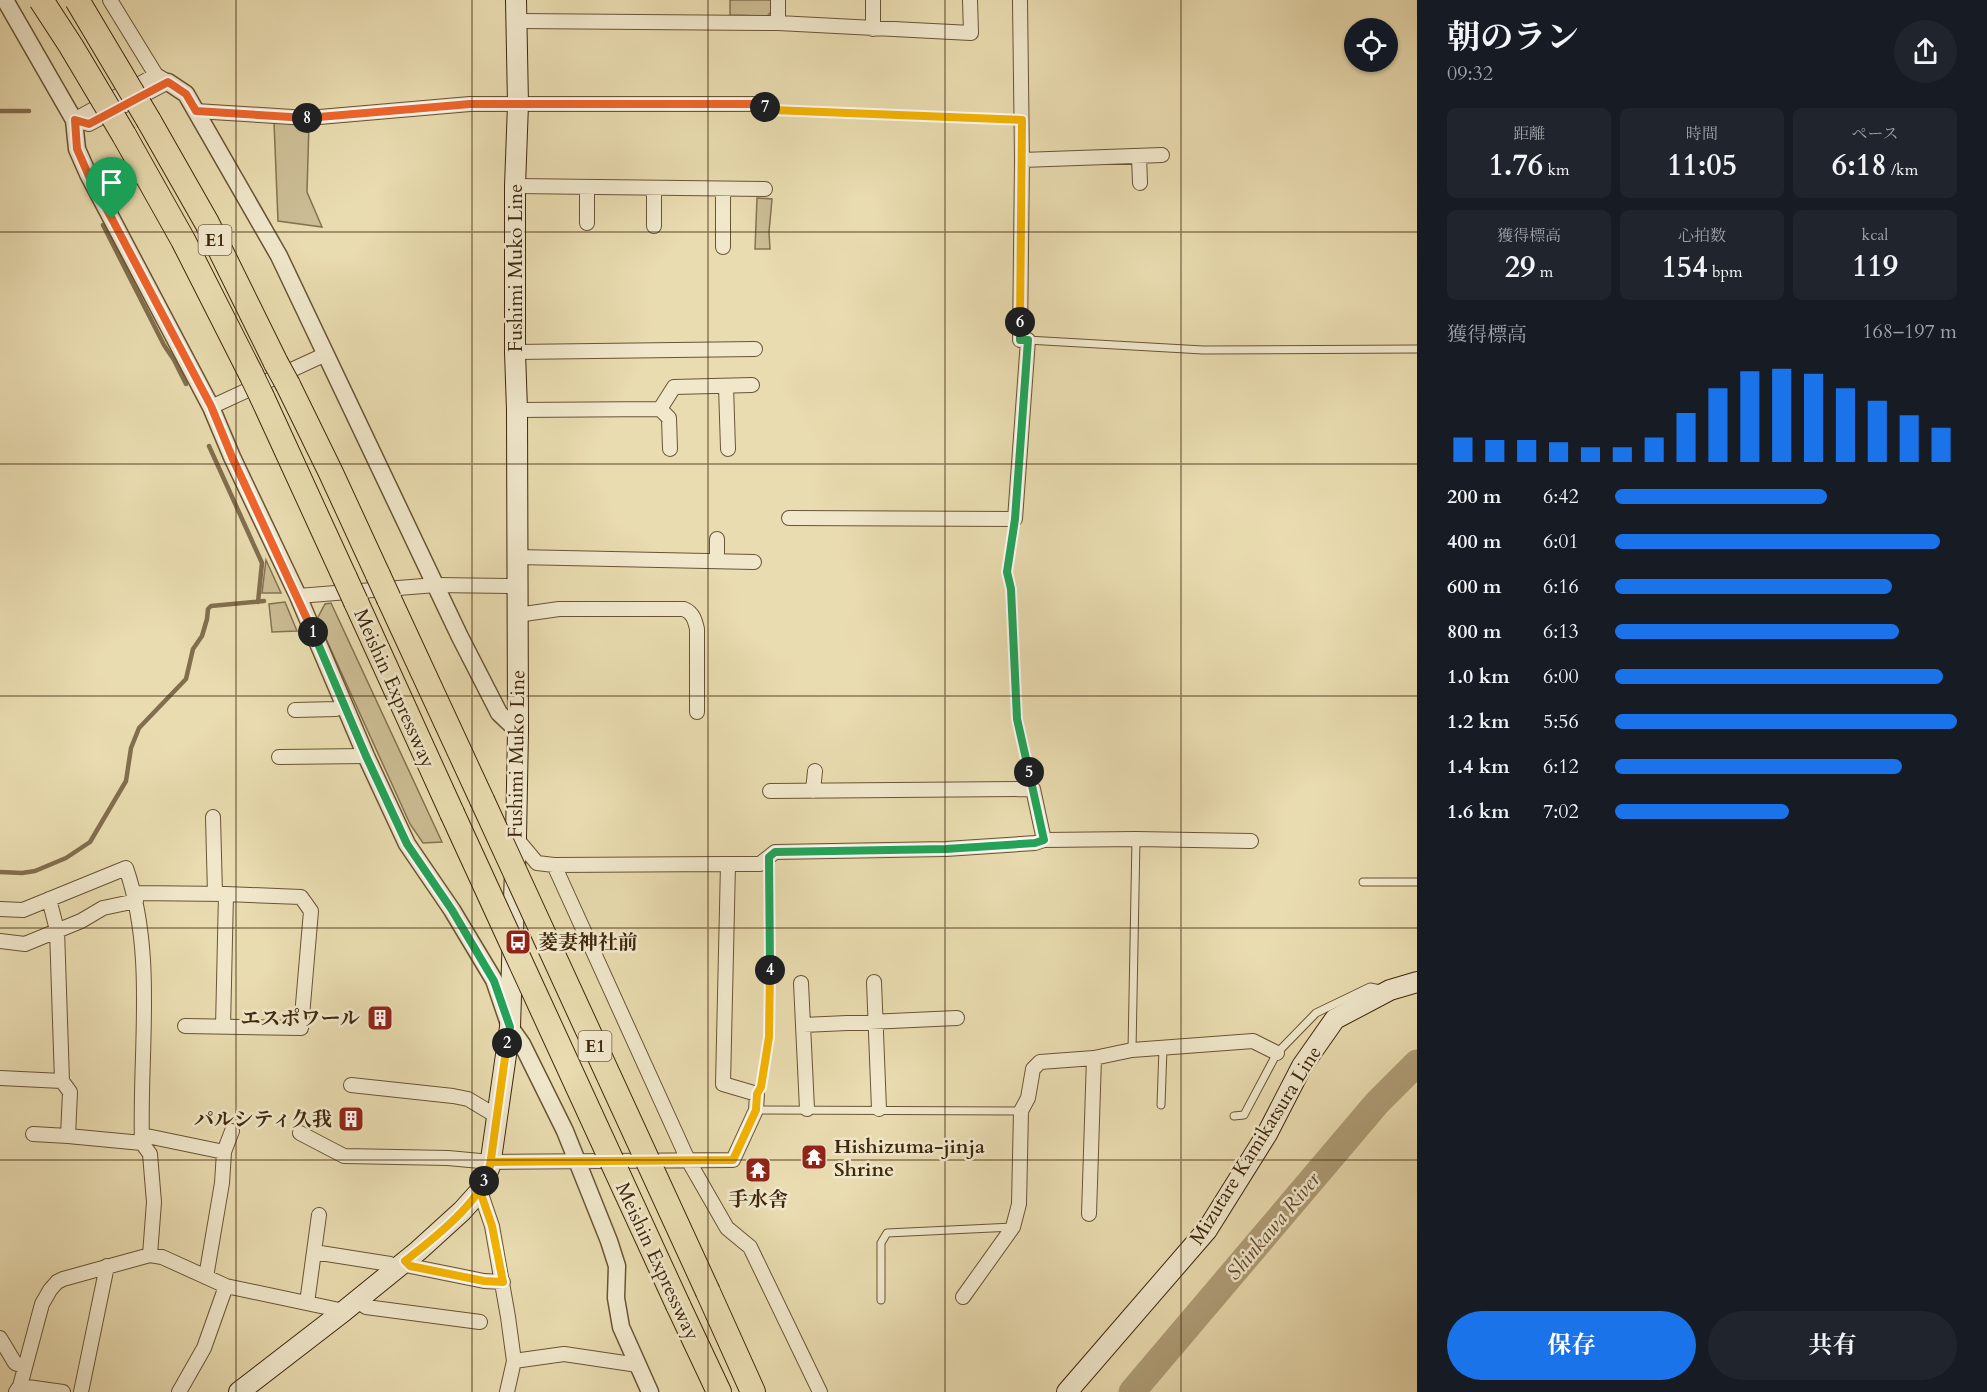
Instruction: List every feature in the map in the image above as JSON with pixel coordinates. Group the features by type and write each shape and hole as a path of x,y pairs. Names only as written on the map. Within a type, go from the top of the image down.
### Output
{"highway":[{"name":"Meishin Expressway","path":"41,0 124,135 183,240 251,374 719,1392"},
{"name":"Meishin Expressway","path":"77,0 207,223 332,473 753,1392"}],"main road":[{"name":"Fushimi Muko Line","path":"239,1392 351,1306 462,1211 480,1191 491,1162 510,1027 516,837 518,731 514,186 518,104 516,0"},
{"name":"Mizutare Kamikatsura Line","path":"1067,1392 1207,1230 1267,1134 1302,1066 1335,1019 1408,983"}],"street":[{"path":"5,0 75,120 77,149 88,174 211,406 232,457 298,596 366,756 407,844 452,910 494,981 510,1027 522,1044 565,1131 617,1266 616,1298 621,1327 651,1392"},
{"path":"110,0 162,79 186,94 279,256 460,637 499,713 518,731"},
{"path":"778,0 778,22"},
{"path":"873,0 873,29"},
{"path":"517,21 778,22 971,33 970,0"},
{"path":"789,518 1015,519 1024,340 1020,0"},
{"path":"75,120 89,124 162,79"},
{"path":"196,111 308,118 470,104 758,104"},
{"path":"1022,160 1162,155"},
{"path":"1139,156 1140,183"},
{"path":"514,186 765,189"},
{"path":"587,187 587,223"},
{"path":"654,188 654,226"},
{"path":"723,189 723,247"},
{"path":"514,352 755,349"},
{"path":"211,406 326,354"},
{"path":"660,410 674,387 752,385"},
{"path":"726,386 729,449"},
{"path":"517,410 660,410 669,418 670,449"},
{"path":"717,539 717,561"},
{"path":"517,557 754,562"},
{"path":"298,596 436,585 517,586"},
{"path":"517,615 559,609 684,609 690,612 696,621 697,629 697,712"},
{"path":"295,710 336,709 344,705"},
{"path":"279,757 366,756"},
{"path":"813,791 815,771"},
{"path":"770,791 1034,789 1044,840"},
{"path":"213,817 221,894 223,1027"},
{"path":"516,837 537,862 554,865 760,864 775,852 946,849 1035,843 1044,840 1251,841"},
{"path":"300,1133 344,1156 448,1158 491,1162 733,1160 756,1110 757,1094 723,1084 729,864"},
{"path":"554,865 688,1160 727,1228 750,1247 820,1392"},
{"path":"0,909 23,910 126,868 136,897 142,937 142,1139 150,1154 154,1202 150,1255"},
{"path":"0,941 25,944 81,921 103,908 136,897 221,894 301,897 311,911 301,1028 185,1026"},
{"path":"49,899 57,930 62,1081 70,1092 68,1136"},
{"path":"874,982 879,1109"},
{"path":"801,983 807,1109"},
{"path":"803,1025 957,1018"},
{"path":"963,1297 1013,1227 1019,1204 1021,1111 1028,1098 1034,1069 1040,1062 1094,1058 1132,1050 1253,1041 1277,1053"},
{"path":"1089,1214 1094,1058"},
{"path":"0,1078 62,1081"},
{"path":"351,1085 468,1099 498,1117"},
{"path":"206,1276 222,1183 224,1152 232,1131"},
{"path":"33,1134 142,1139 224,1152"},
{"path":"480,1191 492,1226 503,1282 514,1361 507,1392"},
{"path":"306,1303 319,1215"},
{"path":"314,1252 410,1266 484,1281 503,1282"},
{"path":"63,1392 18,1389 42,1304 50,1290 63,1279 150,1255 162,1257 226,1286 306,1303 366,1306 480,1322"},
{"path":"81,1392 107,1266"},
{"path":"179,1392 204,1348 226,1286"},
{"path":"0,1338 15,1363 25,1367"},
{"path":"514,1361 564,1354 638,1365"}],"lane":[{"path":"758,104 772,110 1022,120"},
{"path":"1024,340 1203,350 1417,349"},
{"path":"1015,519 1007,572 1011,589 1017,719 1034,789"},
{"path":"1132,1050 1136,839"},
{"path":"757,1094 761,1087 769,1037 769,857"},
{"path":"1363,882 1417,882"},
{"path":"1234,1116 1244,1115 1277,1053 1316,1013 1370,987 1408,983"},
{"path":"1161,1105 1163,1048"},
{"path":"756,1110 1021,1111"},
{"path":"881,1300 881,1243 887,1233 1013,1227"}],"shaded area":[{"path":"730,0 773,0 773,10 767,16 730,15"},
{"path":"274,122 309,123 307,192 322,227 278,221"},
{"path":"757,198 772,199 770,249 755,249"},
{"path":"266,560 281,593 262,593"},
{"path":"285,602 297,631 272,632 269,604"},
{"path":"331,603 442,842 423,843 410,824 317,619 325,604"}],"waterway":[{"path":"0,111 29,111"},
{"path":"103,225 186,384"},
{"path":"209,446 262,563 258,602"},
{"path":"0,872 35,871 66,858 90,842 126,781 131,748 139,728 186,679 193,649 202,636 208,609 211,606 264,601"},
{"name":"Shinkawa River","path":"1132,1392 1377,1103 1417,1063"}],"place":[{"name":"菱妻神社前","path":"518,942"},
{"name":"エスポワール","path":"380,1018"},
{"name":"パルシティ久我","path":"351,1119"},
{"name":"Hishizuma-jinja Shrine","path":"814,1157"},
{"name":"手水舎","path":"758,1170"}],"route":[{"path":"112,219 77,149 75,120 89,124 168,82 186,94 196,111 308,118 470,104 758,104 772,110 1022,120 1020,340 1028,340 1015,519 1007,572 1011,589 1017,719 1044,840 1035,843 946,849 775,852 769,857 769,1037 761,1087 757,1094 756,1110 733,1160 491,1162 490,1166 480,1191 462,1211 405,1261 410,1266 484,1281 503,1282 492,1226 480,1191 490,1166 510,1027 494,981 452,910 407,844 366,756 298,596 232,457 211,406 112,219"}]}
